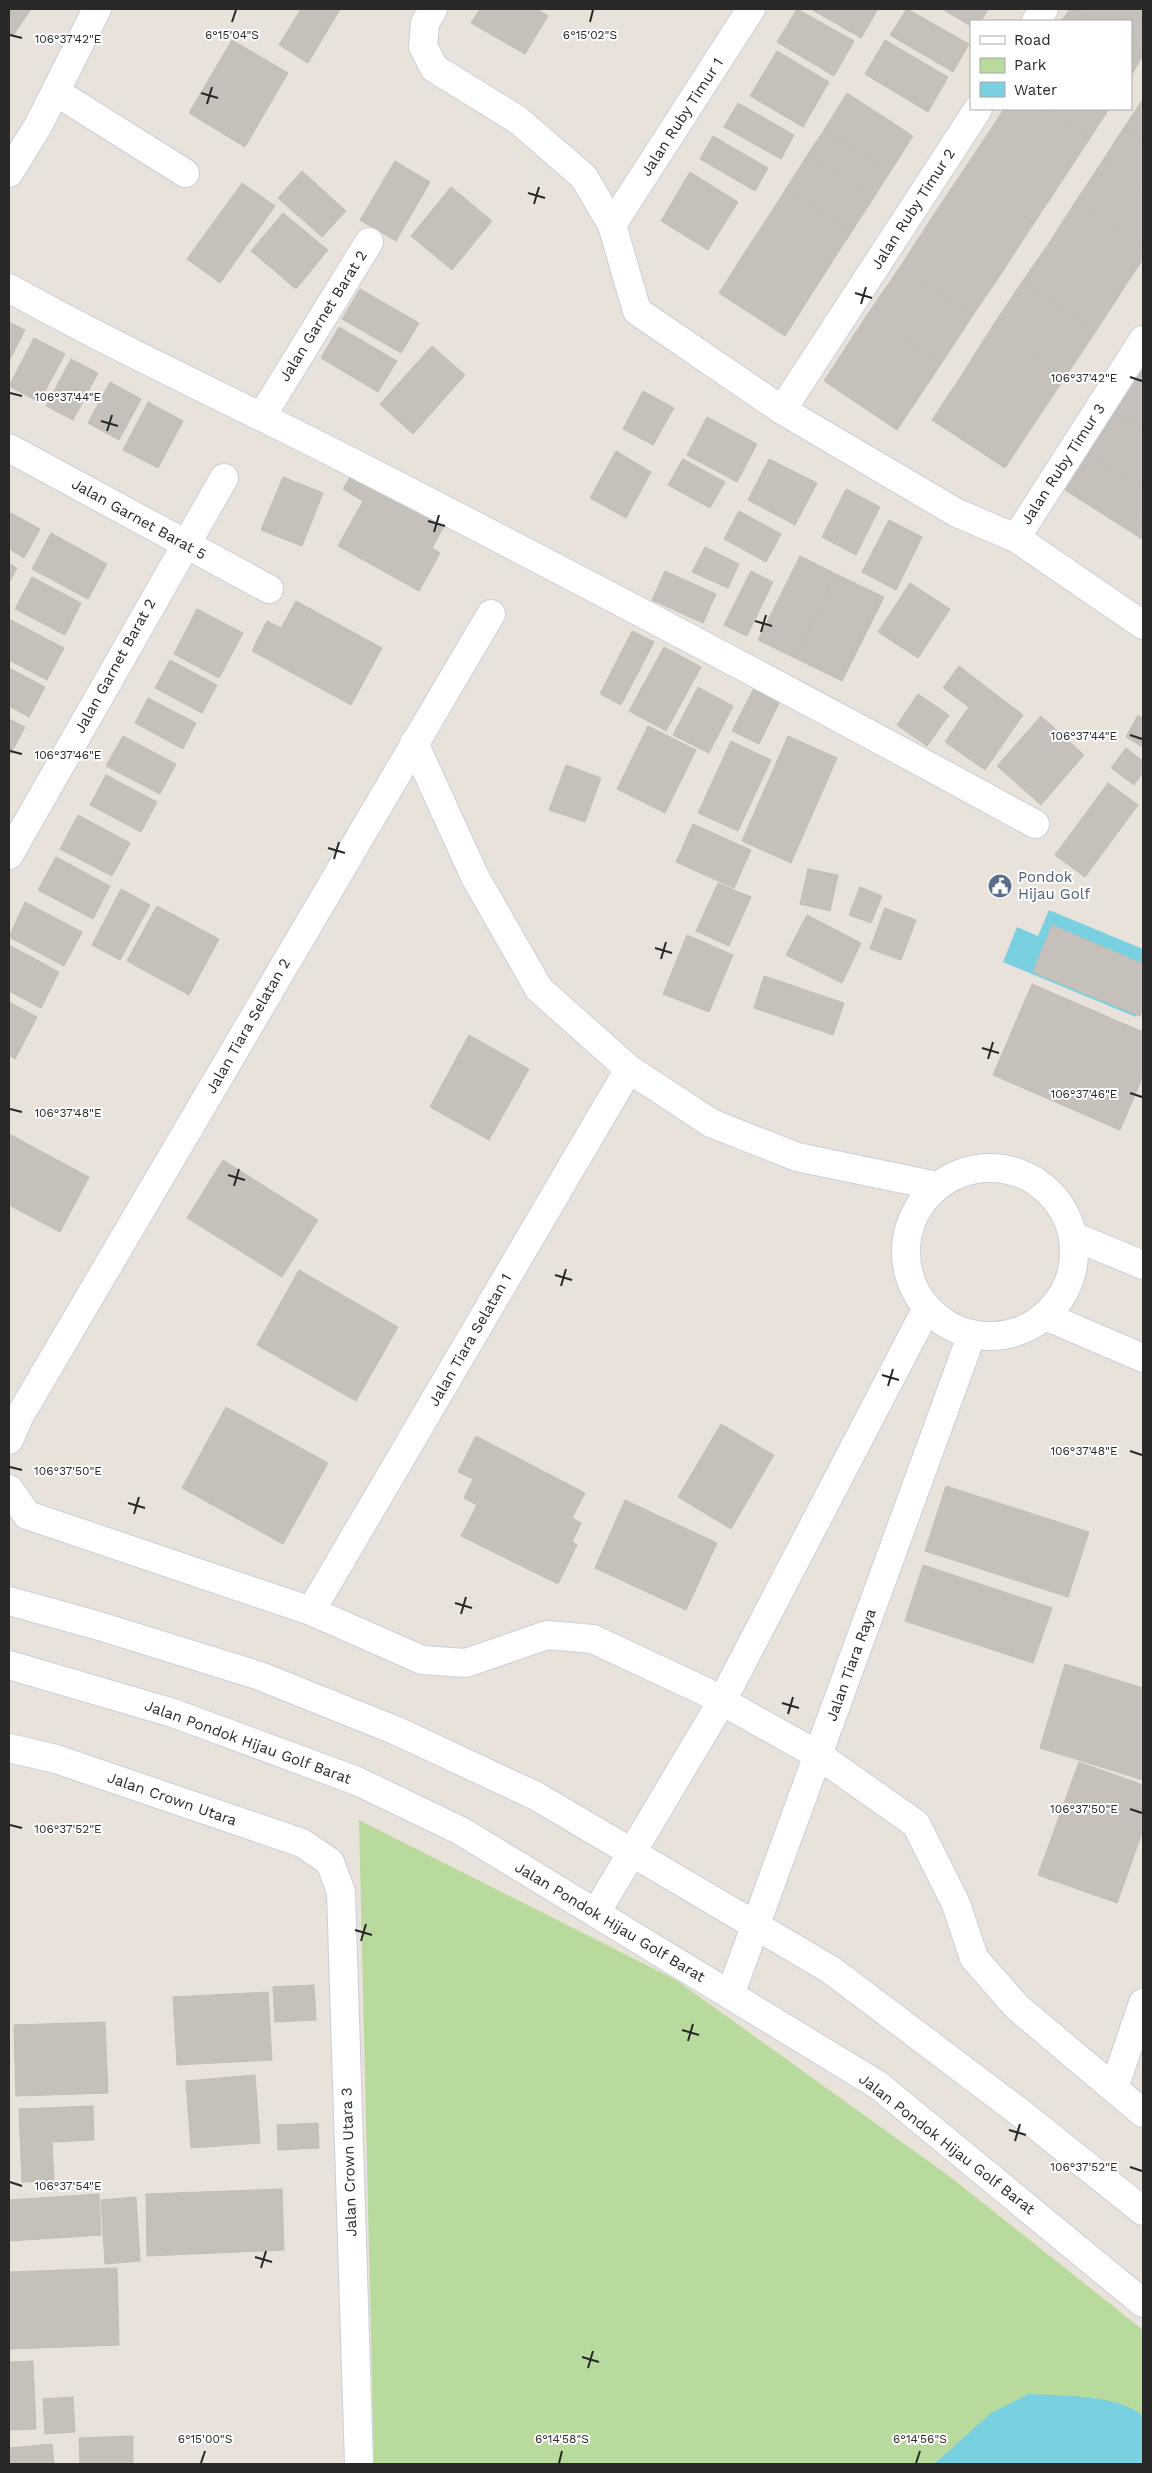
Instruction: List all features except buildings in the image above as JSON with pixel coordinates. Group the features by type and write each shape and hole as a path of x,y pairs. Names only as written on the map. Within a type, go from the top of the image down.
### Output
{"street":[{"path":"9,174 38,126 97,9"},
{"name":"Jalan Ruby Timur 1","path":"612,225 751,9"},
{"path":"1037,20 1044,9"},
{"path":"429,16 424,46 434,68 518,120 584,177 612,225 637,311 782,410 957,513 1016,538 1143,625"},
{"path":"56,92 185,173"},
{"name":"Jalan Ruby Timur 2","path":"782,410 977,110"},
{"name":"Jalan Garnet Barat 2","path":"262,416 369,242"},
{"path":"9,288 59,316 262,416 759,673 1035,824"},
{"name":"Jalan Ruby Timur 3","path":"1016,538 1143,340"},
{"name":"Jalan Garnet Barat 5","path":"9,448 269,589"},
{"name":"Jalan Garnet Barat 2","path":"9,855 224,478"},
{"name":"Jalan Tiara Selatan 2","path":"9,1440 19,1417 414,742 491,614"},
{"path":"414,742 475,877 539,989 629,1069 711,1123 797,1157 937,1186"},
{"name":"Jalan Tiara Selatan 1","path":"311,1611 629,1069"},
{"path":"991,1166 1019,1172 1044,1186 1063,1209 1073,1236 1073,1266 1064,1293 1045,1316 1023,1329 998,1336 972,1334 947,1325 927,1308 913,1287 906,1261 907,1235 918,1208 937,1186 962,1172 991,1166"},
{"path":"1073,1236 1143,1265"},
{"path":"596,1914 722,1701 927,1308"},
{"path":"1045,1316 1143,1358"},
{"name":"Jalan Tiara Raya","path":"730,1995 972,1334"},
{"path":"9,1489 27,1515 311,1611 422,1660 466,1663 547,1636 593,1639 722,1701 818,1754 916,1824 956,1904 974,1958 1017,2006 1143,2113"},
{"path":"9,1601 96,1625 260,1676 397,1731 510,1784 632,1851 832,1970 1022,2114 1143,2211"},
{"name":"Jalan Pondok Hijau Golf Barat","path":"9,1665 173,1713 357,1781 461,1831 878,2085 1143,2303"},
{"name":"Jalan Crown Utara","path":"9,1748 56,1759 302,1843 330,1862"},
{"name":"Jalan Crown Utara 3","path":"330,1862 341,1892 359,2464"},
{"path":"1114,2088 1143,2003"}],"green space":[{"path":"359,1820 676,1980 949,2176 1143,2330 1143,2464 374,2464"}],"water":[{"path":"1049,910 1143,949 1143,1000 1136,1017 1003,962 1017,927 1038,936"},
{"path":"1029,2394 1105,2400 1132,2409 1143,2416 1143,2464 934,2464 991,2413"}],"place":[{"name":"Pondok Hijau Golf","path":"1000,886"}]}
